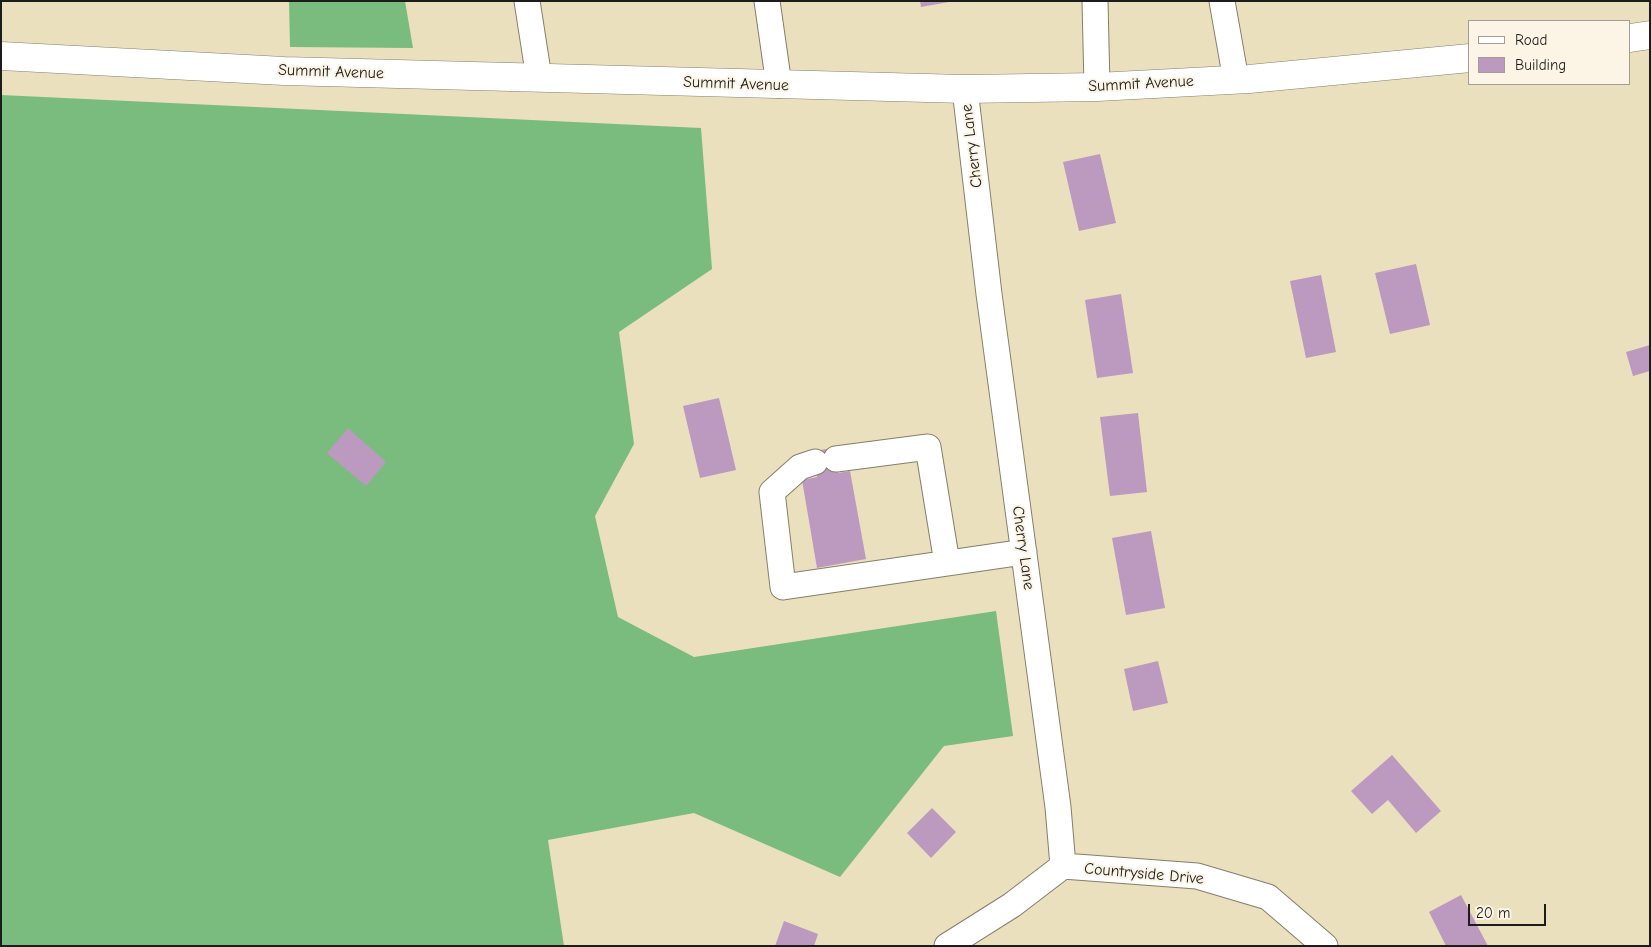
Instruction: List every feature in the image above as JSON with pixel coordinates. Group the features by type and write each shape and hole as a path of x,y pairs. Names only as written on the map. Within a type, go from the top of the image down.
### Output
{"main road":[{"path":"1631,38 1650,35"},
{"name":"Summit Avenue","path":"1,56 284,71 965,89 1097,87 1236,80 1468,58"}],"street":[{"path":"527,1 539,78"},
{"path":"767,1 779,85"},
{"path":"1095,1 1097,87"},
{"path":"1222,1 1236,80"},
{"name":"Cherry Lane","path":"965,89 989,294 1058,807 1063,866"},
{"path":"947,563 928,447 825,461 800,467 772,492 783,588 1024,552"},
{"path":"947,946 1012,905 1063,866"},
{"name":"Countryside Drive","path":"1063,866 1197,876 1268,897 1325,946"}],"green space":[{"path":"289,1 405,1 413,48 290,47"},
{"path":"1,95 701,128 712,269 619,332 634,444 595,516 618,617 694,657 996,611 1013,736 944,746 840,877 694,813 548,840 564,946 1,946"}],"building":[{"path":"920,1 949,1 949,2 921,7"},
{"path":"1100,154 1116,223 1079,231 1063,162"},
{"path":"1416,264 1430,325 1390,334 1375,273"},
{"path":"1321,275 1336,352 1306,358 1290,281"},
{"path":"1121,294 1133,373 1097,378 1085,300"},
{"path":"1650,345 1650,371 1633,376 1626,352"},
{"path":"719,398 736,470 700,478 683,406"},
{"path":"1138,413 1147,492 1110,496 1100,417"},
{"path":"348,428 386,462 366,486 327,453"},
{"path":"834,448 838,473 850,471 866,559 817,568 802,480 817,477 813,451"},
{"path":"1151,531 1165,608 1126,615 1112,538"},
{"path":"1158,661 1168,703 1133,711 1124,669"},
{"path":"1392,755 1441,811 1416,833 1388,800 1372,814 1351,791"},
{"path":"932,808 956,832 931,858 907,833"},
{"path":"1461,895 1488,946 1446,946 1429,912"},
{"path":"784,921 818,934 814,946 775,946"}]}
